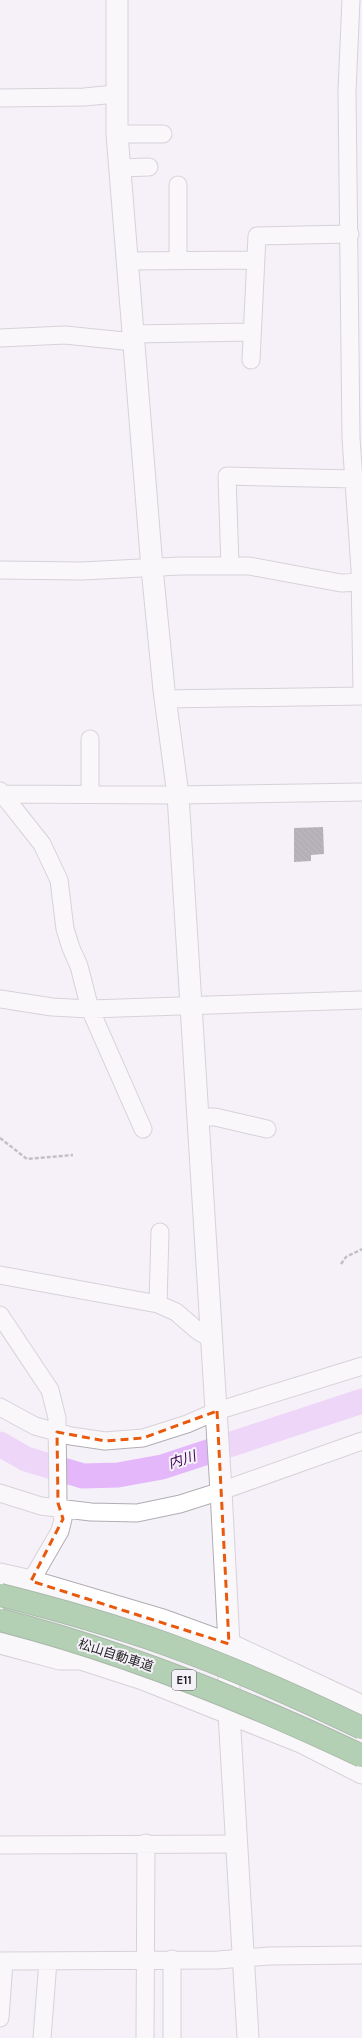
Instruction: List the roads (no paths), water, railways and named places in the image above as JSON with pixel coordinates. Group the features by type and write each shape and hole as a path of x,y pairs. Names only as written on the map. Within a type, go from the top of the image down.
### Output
{"highway":[{"name":"松山自動車道","path":"0,1595 51,1608 166,1644 302,1699 362,1728"},
{"name":"松山自動車道","path":"0,1620 46,1632 157,1669 294,1724 362,1756"}],"street":[{"path":"117,0 116,134 152,568 165,698 178,795 192,1007 217,1414 229,1644 229,1713 248,2038"},
{"path":"351,0 347,91 350,234 351,438 361,582 362,690"},
{"path":"0,98 84,97 116,94"},
{"path":"116,134 163,134"},
{"path":"120,168 149,167"},
{"path":"178,185 178,261"},
{"path":"251,360 257,236 350,234"},
{"path":"127,261 255,260"},
{"path":"0,338 65,335 133,338 252,332"},
{"path":"230,566 227,476 354,479"},
{"path":"0,570 82,571 180,566 230,566 272,569 341,583 361,582"},
{"path":"165,698 362,696"},
{"path":"90,739 90,794"},
{"path":"1,793 178,795 362,792"},
{"path":"1,793 42,844 59,880 65,929 79,966 90,1009 143,1129"},
{"path":"0,999 52,1007 90,1009 192,1007 362,1000"},
{"path":"198,1117 215,1117 266,1129"},
{"path":"158,1304 160,1232"},
{"path":"0,1275 158,1304 176,1312 198,1331 212,1339"},
{"path":"0,1315 50,1390 57,1418 59,1506 62,1514 62,1525 31,1581"},
{"path":"0,1407 35,1426 57,1434 105,1441 143,1438 362,1366"},
{"path":"0,1493 41,1506 59,1506 137,1513 180,1504 221,1488 362,1441"},
{"path":"0,1574 31,1581 163,1620 229,1644 362,1706"},
{"path":"0,1643 60,1659 80,1659 142,1679 301,1742 362,1773"},
{"path":"0,1846 146,1843 237,1844"},
{"path":"145,2038 146,1843"},
{"path":"0,2018 2,1961 145,1960 362,1955"},
{"path":"172,1959 172,2038"},
{"path":"42,2038 48,1960"}],"waterway":[{"name":"内川","path":"0,1444 26,1459 83,1476 118,1475 162,1467 362,1401"}]}
